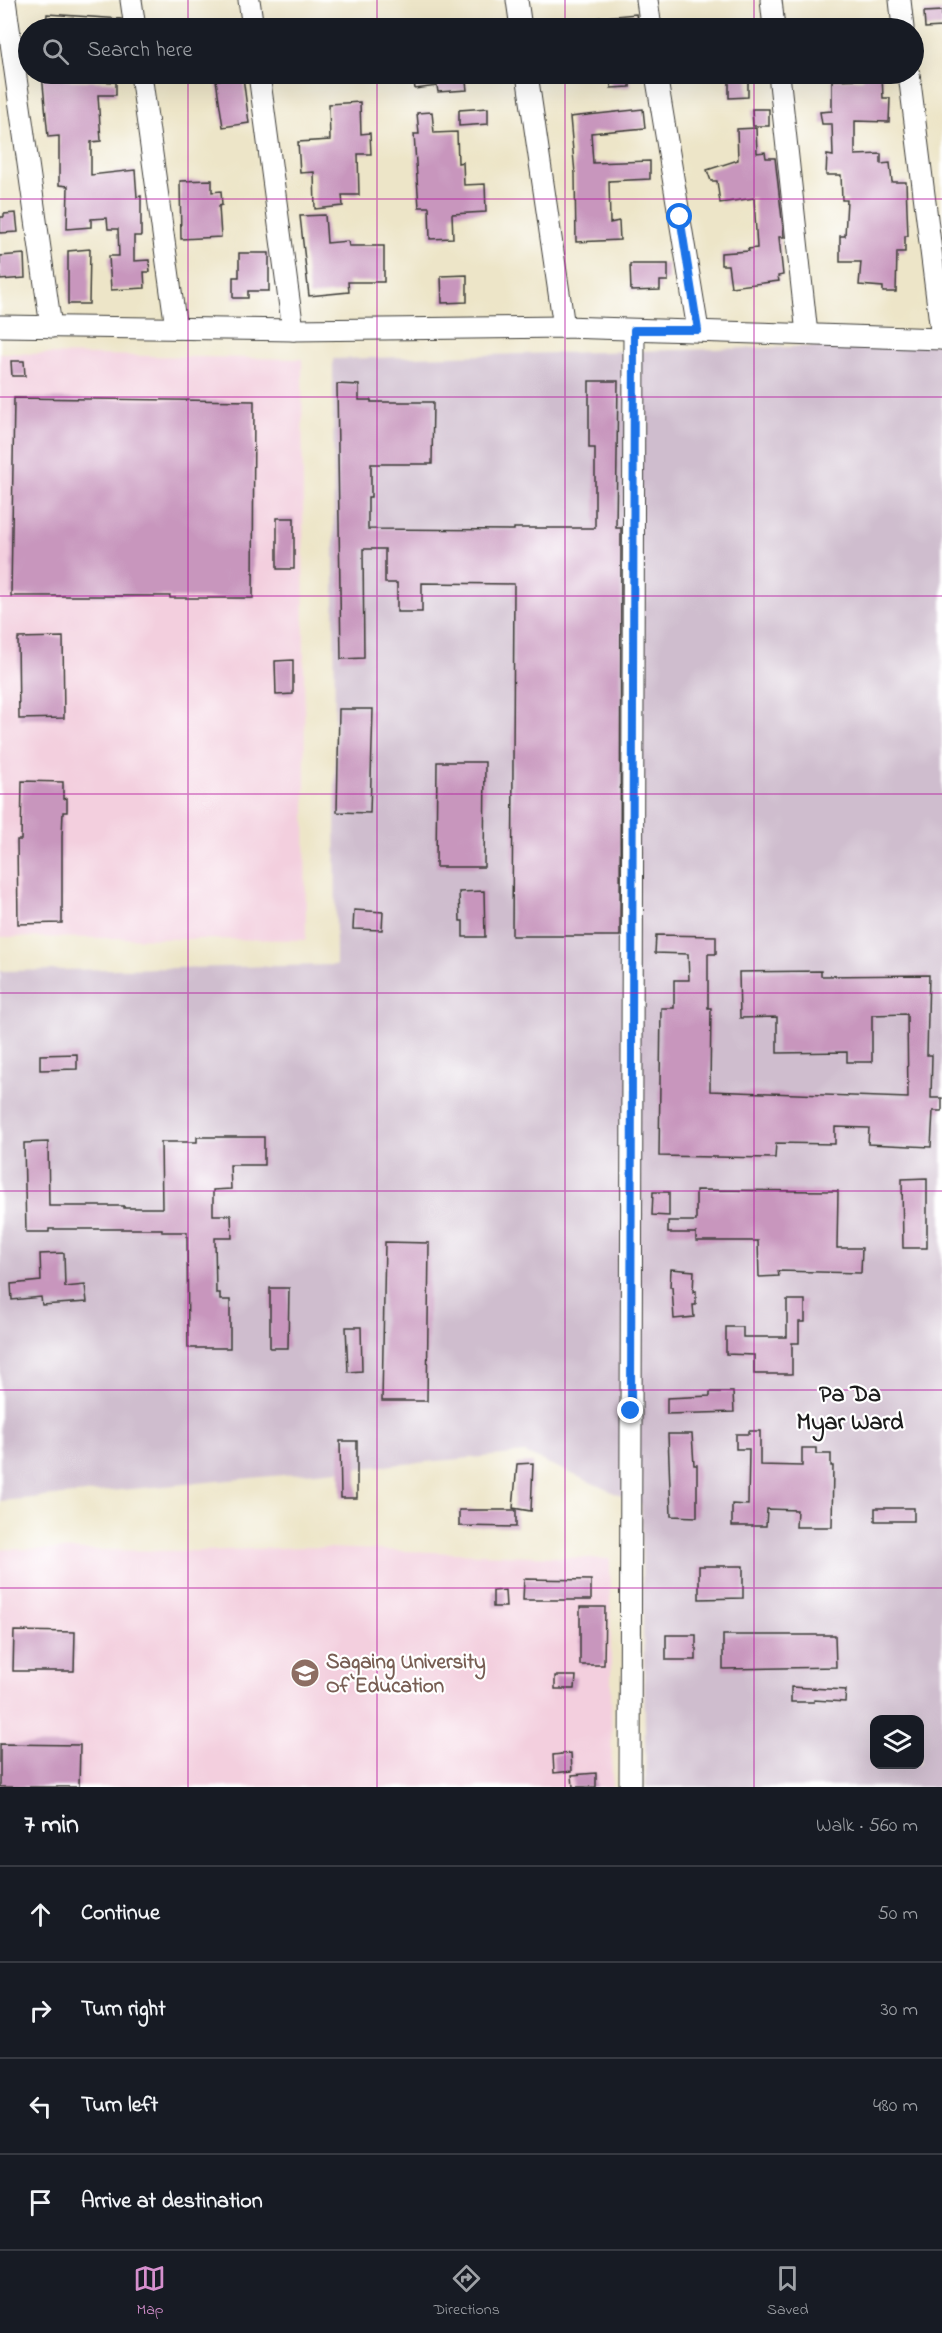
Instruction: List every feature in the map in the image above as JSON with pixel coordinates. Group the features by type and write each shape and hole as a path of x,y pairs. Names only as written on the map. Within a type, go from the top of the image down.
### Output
{"street":[{"path":"5,0 51,327"},
{"path":"131,0 134,18"},
{"path":"249,0 252,18"},
{"path":"517,0 520,18"},
{"path":"648,0 650,18"},
{"path":"771,0 773,18"},
{"path":"900,0 902,18"},
{"path":"142,84 176,328"},
{"path":"260,84 293,330"},
{"path":"528,84 564,327"},
{"path":"658,84 698,330"},
{"path":"780,84 807,334"},
{"path":"0,326 293,330 564,327 942,339 910,84"},
{"path":"630,1787 634,330"}],"shaded area":[{"path":"942,343 942,1787 646,1787 641,1505 525,1453 0,1501 0,971 336,965 333,359"},
{"path":"0,353 302,359 306,940 0,937"},
{"name":"Sagaing University Of Education","path":"302,1547 610,1559 612,1787 0,1787 0,1549 200,1551"}],"building":[{"path":"942,11 942,27 925,28 924,12"},
{"path":"47,14 106,18 47,18"},
{"path":"636,14 637,18 595,18"},
{"path":"43,84 116,84 116,95 98,95 101,141 91,142 91,175 135,170 137,197 141,196 141,236 134,236 134,261 149,260 150,272 144,272 145,288 111,290 109,256 119,256 118,229 108,229 107,218 91,219 91,227 67,229 68,186 59,185 59,136 48,137"},
{"path":"217,84 244,84 249,123 223,127"},
{"path":"414,84 466,84 467,90 438,92 437,86 415,89"},
{"path":"611,84 630,84 630,87 611,88"},
{"path":"729,84 748,84 748,97 729,98"},
{"path":"832,84 882,84 883,98 890,98 889,122 855,121 855,155 881,154 881,164 890,163 892,182 906,182 908,236 905,236 905,252 897,252 896,292 883,292 883,287 859,285 861,262 840,262 840,236 845,236 847,200 842,200 841,175 826,175 827,155 833,156 832,124 822,124 820,112 832,111"},
{"path":"360,102 361,134 370,133 371,154 358,154 359,195 342,195 343,206 315,209 314,172 300,173 298,142 330,140 329,104"},
{"path":"488,108 488,124 459,126 459,110"},
{"path":"643,109 645,128 591,133 593,163 650,161 650,179 609,181 610,223 619,221 620,240 576,242 575,174 570,117"},
{"path":"752,109 769,109 769,126 753,126"},
{"path":"432,112 434,133 457,132 458,163 463,162 464,185 485,184 486,212 452,214 453,238 430,239 429,207 419,207 414,134 419,134 417,113"},
{"path":"756,128 757,153 765,152 766,158 775,158 784,237 779,237 783,275 778,276 779,281 731,287 728,265 721,265 721,253 749,251 748,249 757,248 754,198 720,203 717,181 711,181 707,170 738,160 737,129"},
{"path":"212,180 212,192 221,191 222,205 219,206 221,237 181,239 180,181"},
{"path":"16,213 18,232 0,233 0,217 4,217 4,214"},
{"path":"325,215 327,243 348,241 349,246 384,246 384,282 348,282 349,292 309,296 300,216"},
{"path":"90,249 89,304 68,304 68,251"},
{"path":"239,253 269,253 269,291 248,291 248,298 233,298 233,277 239,277"},
{"path":"24,254 25,278 0,280 0,256"},
{"path":"630,264 668,264 668,281 660,281 660,290 631,291"},
{"path":"467,275 467,302 442,303 441,276"},
{"path":"11,361 24,361 25,376 12,376"},
{"path":"589,381 618,381 616,528 621,528 620,936 512,936 514,584 422,583 422,612 397,612 397,583 385,583 385,549 363,549 364,658 341,659 337,384 359,385 359,400 433,402 432,464 371,464 368,529 514,530 514,528 595,528 595,448 589,448"},
{"path":"14,398 254,401 253,598 11,596"},
{"path":"277,518 294,518 294,569 277,569"},
{"path":"63,637 64,718 19,719 18,638"},
{"path":"293,660 293,694 276,695 275,661"},
{"path":"339,709 373,709 370,813 337,812"},
{"path":"437,762 485,762 484,867 436,867"},
{"path":"22,781 63,782 63,799 67,798 67,812 63,812 62,923 18,924 17,840 21,840"},
{"path":"484,891 485,937 463,937 459,892"},
{"path":"354,910 383,912 382,930 353,929"},
{"path":"656,935 716,936 716,954 708,954 708,1008 711,1008 710,1091 908,1098 907,1014 872,1015 872,1062 847,1062 847,1052 777,1053 777,1017 740,1018 739,972 821,971 821,976 929,975 927,1055 932,1055 931,1098 942,1098 942,1111 933,1111 931,1147 868,1144 869,1128 835,1127 835,1144 776,1143 775,1158 659,1156 661,1008 674,1008 674,980 689,980 688,954 655,953"},
{"path":"77,1054 77,1069 40,1070 40,1055"},
{"path":"197,1137 264,1137 264,1165 230,1165 231,1189 213,1190 213,1215 231,1215 232,1238 215,1238 216,1293 220,1293 220,1300 230,1300 230,1348 188,1348 187,1232 162,1232 162,1229 49,1229 49,1232 26,1232 24,1143 48,1142 49,1206 162,1208 161,1142 197,1142"},
{"path":"927,1178 927,1248 903,1248 902,1179"},
{"path":"696,1190 838,1191 837,1248 862,1248 861,1273 778,1271 779,1276 759,1277 758,1241 696,1241 696,1233 668,1233 668,1221 696,1221"},
{"path":"653,1192 669,1192 669,1216 652,1215"},
{"path":"385,1242 429,1243 427,1401 382,1401"},
{"path":"64,1253 65,1287 85,1285 87,1302 42,1305 41,1297 12,1300 11,1284 41,1281 40,1254"},
{"path":"671,1269 694,1271 693,1292 696,1291 696,1305 693,1305 694,1317 674,1319 672,1287 670,1287"},
{"path":"270,1288 289,1288 288,1348 270,1348"},
{"path":"787,1300 805,1300 805,1322 799,1322 799,1343 792,1343 792,1374 754,1374 754,1355 726,1354 726,1327 743,1327 743,1337 787,1337"},
{"path":"346,1327 361,1327 362,1371 348,1372"},
{"path":"710,1392 733,1392 734,1412 667,1414 667,1398 710,1396"},
{"path":"749,1431 760,1431 760,1465 802,1466 802,1448 816,1448 816,1454 831,1454 831,1466 833,1466 832,1527 796,1527 797,1510 767,1509 766,1526 732,1526 732,1504 748,1505 749,1449 736,1449 736,1434 749,1434"},
{"path":"668,1434 692,1434 694,1465 697,1465 697,1517 671,1516"},
{"path":"340,1441 357,1441 357,1498 341,1498"},
{"path":"533,1463 531,1511 513,1508 517,1464"},
{"path":"875,1508 914,1508 914,1521 875,1521"},
{"path":"459,1510 516,1510 516,1527 459,1526"},
{"path":"699,1566 743,1566 743,1598 699,1599"},
{"path":"524,1579 591,1580 591,1600 523,1600"},
{"path":"505,1590 506,1607 493,1607 493,1591"},
{"path":"580,1607 605,1607 604,1665 580,1665"},
{"path":"14,1631 75,1632 74,1671 13,1671"},
{"path":"666,1635 696,1635 696,1660 666,1660"},
{"path":"723,1635 835,1635 836,1667 723,1669"},
{"path":"555,1676 576,1676 575,1689 555,1689"},
{"path":"791,1687 846,1690 845,1702 814,1700 814,1702 791,1702"},
{"path":"0,1744 80,1745 79,1787 0,1787"},
{"path":"571,1753 572,1771 554,1773 553,1755"},
{"path":"596,1773 596,1787 573,1787 572,1775"}],"place":[{"name":"Sagaing University Of Education","path":"305,1673"}],"district":[{"name":"Pa Da Myar Ward","path":"850,1407"}],"route":[{"path":"631,1411 634,330 698,330 680,217"}]}
